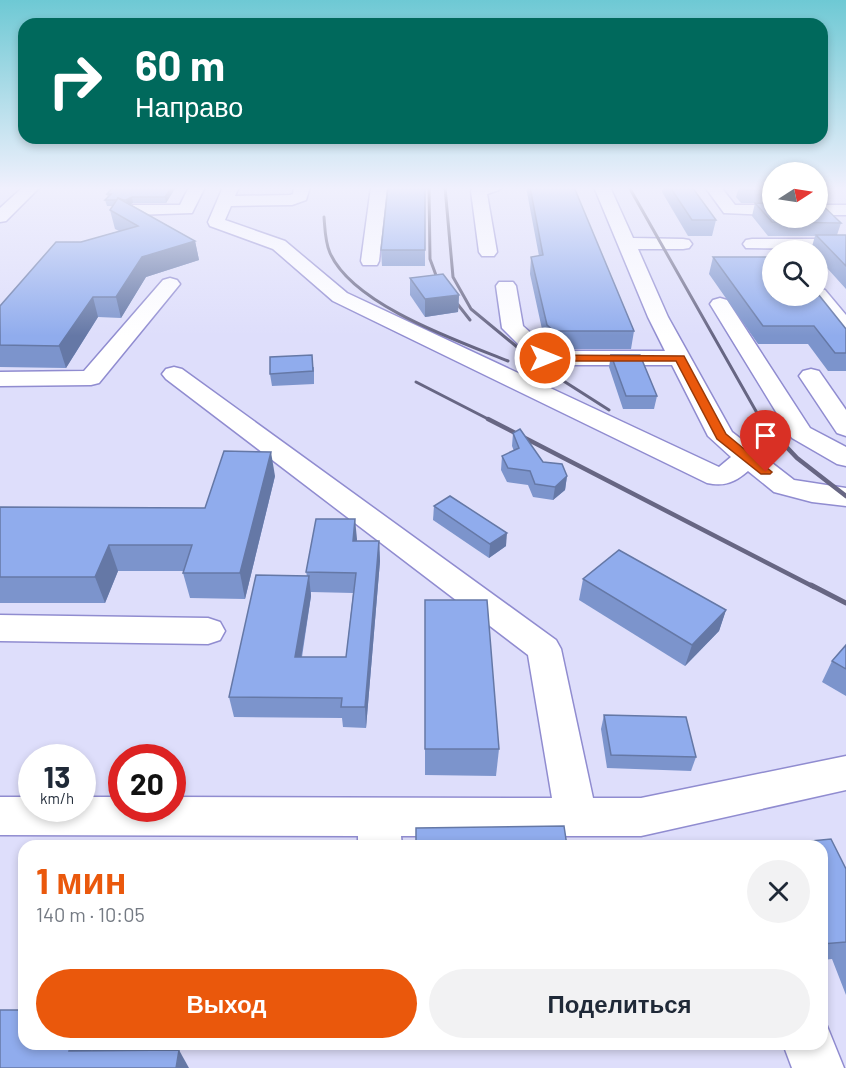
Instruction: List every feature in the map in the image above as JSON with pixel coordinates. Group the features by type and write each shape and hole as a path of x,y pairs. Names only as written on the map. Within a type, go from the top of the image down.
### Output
{"street":[{"path":"257,237 279,245 340,297 717,477 725,476 748,457"},
{"path":"370,261 373,237"},
{"path":"486,237 488,252"},
{"path":"624,237 658,317 721,436 784,486 812,493 846,497"},
{"path":"627,243 683,244"},
{"path":"752,244 846,243"},
{"path":"0,379 91,378 170,284"},
{"path":"506,286 513,328 545,358 680,358"},
{"path":"720,304 801,433 846,458"},
{"path":"828,306 846,328"},
{"path":"174,374 544,649 576,817"},
{"path":"846,391 816,383 846,428"},
{"path":"0,628 208,631"},
{"path":"0,816 379,831 576,817 641,817 846,773"},
{"path":"811,1050 818,1068"}],"building":[{"path":"99,237 188,237 195,241 142,257 116,297 93,297 59,346 0,345 0,306 56,242 81,242"},
{"path":"382,237 425,237 425,250 381,250"},
{"path":"540,237 595,237 634,331 554,331 547,325 531,257 543,255"},
{"path":"818,237 846,237 846,266 828,247 828,240 821,240"},
{"path":"713,257 762,257 762,306 828,306 846,329 846,353 835,353 814,326 763,326"},
{"path":"443,274 459,295 425,299 410,278"},
{"path":"312,355 313,371 270,374 270,357"},
{"path":"611,355 640,355 657,396 626,396"},
{"path":"520,429 543,462 562,464 567,476 555,487 535,484 530,471 508,468 502,456 519,448 513,433"},
{"path":"224,451 271,452 240,573 183,573 192,545 109,545 95,577 0,577 0,507 205,508"},
{"path":"450,496 507,533 490,544 434,506"},
{"path":"316,519 355,519 353,541 379,541 365,707 341,707 342,698 229,697 256,575 309,576 295,657 346,657 356,573 306,572"},
{"path":"619,550 726,610 692,645 583,579"},
{"path":"425,600 487,600 499,749 425,749"},
{"path":"846,645 846,669 832,661"},
{"path":"604,715 686,717 696,757 611,755"},
{"path":"564,826 566,840 416,840 416,828"},
{"path":"831,839 846,869 846,942 828,944 828,840 821,840"},
{"path":"0,1010 18,1010 18,1050 179,1050 176,1068 0,1068"}],"railway":[{"path":"326,237 330,253 342,272 360,289 383,305 436,332 508,361"},
{"path":"430,237 430,259 437,278 470,320"},
{"path":"449,237 453,277 471,309 540,366 609,410"},
{"path":"657,237 761,420"},
{"path":"416,382 490,420"},
{"path":"488,419 814,587"},
{"path":"760,419 797,458 846,496"},
{"path":"811,585 846,603"}],"route":[{"path":"545,358 680,358 721,436 766,472"}]}
